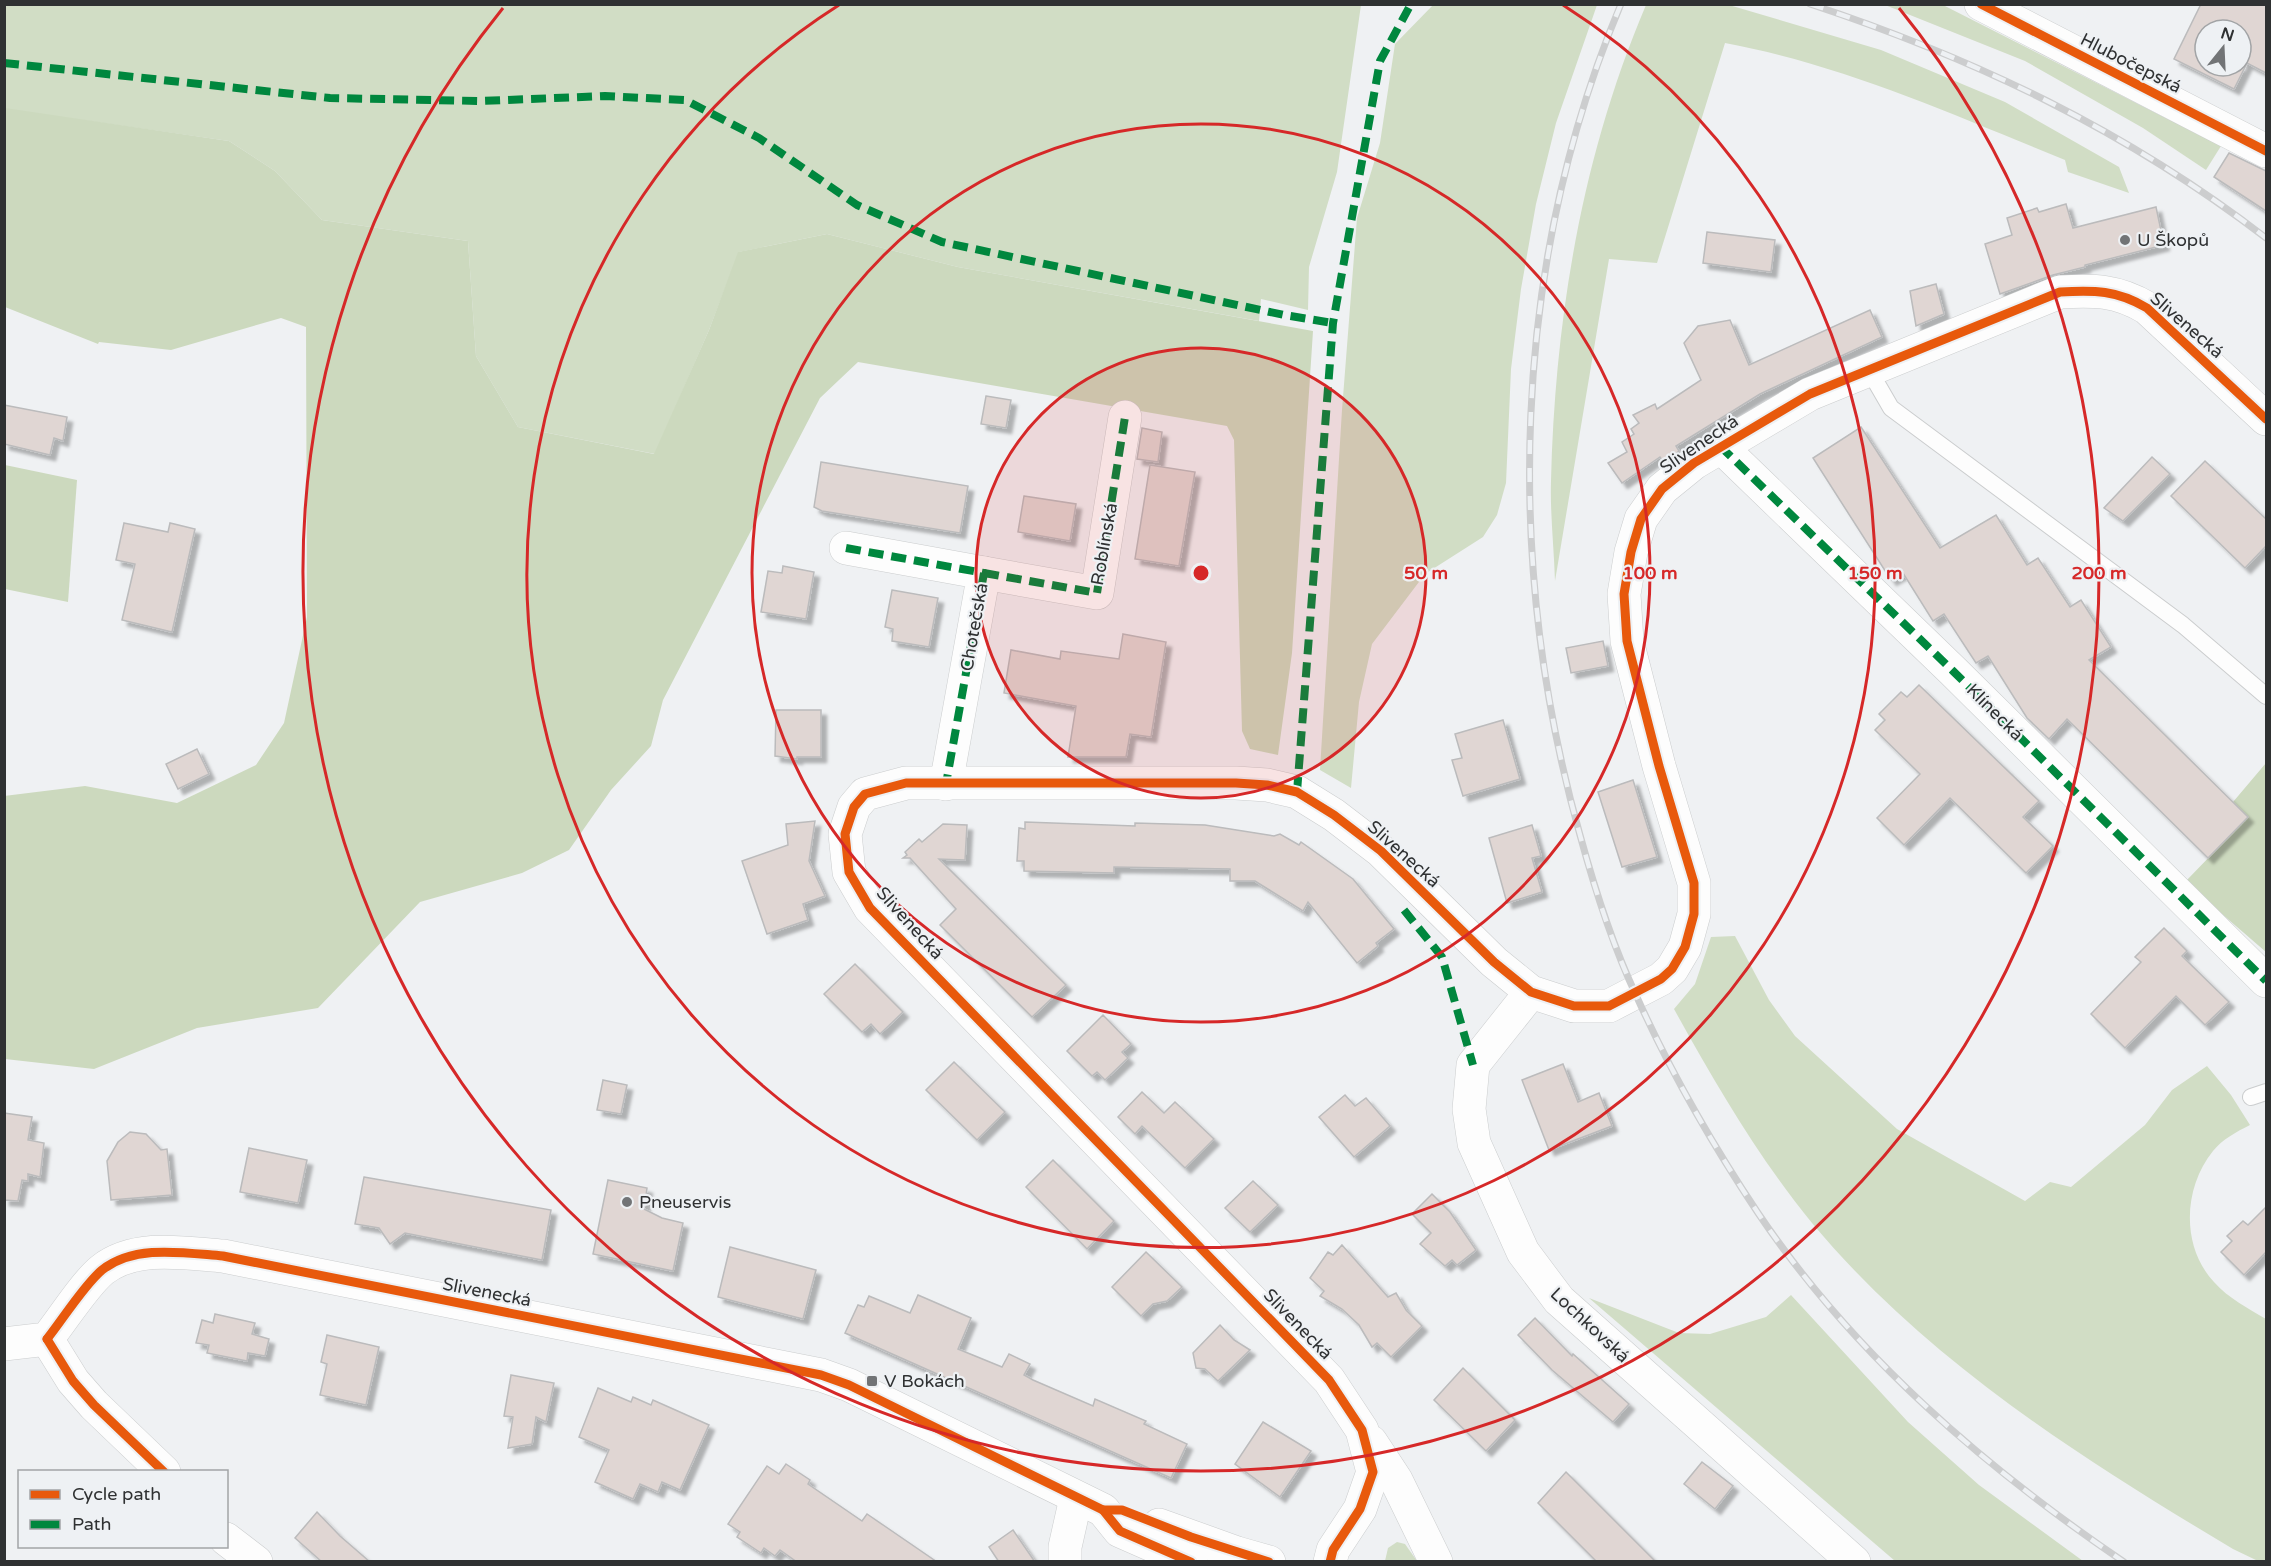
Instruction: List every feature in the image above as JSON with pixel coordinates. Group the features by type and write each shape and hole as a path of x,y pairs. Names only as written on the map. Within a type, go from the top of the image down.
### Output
{"street":[{"name":"Hlubočepská","path":"1980,4 2266,151"},
{"name":"Slivenecká","path":"1330,1562 1333,1550 1360,1509 1373,1472 1362,1430 1329,1380 870,908 849,872 845,834 854,807 865,794 906,783 1236,783 1267,785 1297,792 1334,815 1381,851 1494,962 1531,992 1574,1006 1608,1006 1661,979 1672,969 1685,947 1694,915 1694,883 1659,766 1627,641 1624,594 1631,552 1641,519 1662,489 1720,446 1810,394 2060,292 2099,290 2134,300 2147,308 2266,419"},
{"name":"Roblínská","path":"984,573 1097,593 1125,417"},
{"name":"Klínecká","path":"1720,446 1953,671 2266,981"},
{"name":"Chotečská","path":"846,548 984,573 946,784"},
{"name":"Lochkovská","path":"1531,992 1473,1065 1469,1109 1474,1143 1522,1252 1559,1300 1854,1562"},
{"name":"Slivenecká","path":"47,1339 101,1271 118,1260 139,1253 223,1256 821,1375 849,1385 1090,1504 1122,1510 1191,1537 1269,1562"},
{"path":"4,1344 47,1339 73,1381 94,1405 162,1470"},
{"path":"1362,1430 1396,1480 1436,1562"},
{"name":"Slivenecká","path":"1090,1504 1120,1531 1191,1562"},
{"path":"1065,1562 1065,1547 1090,1504"},
{"path":"228,1541 256,1562"}],"lane":[{"path":"1869,370 1891,408 2183,625 2266,696"}],"green space":[{"path":"1434,4 1597,5 1556,123 1536,204 1521,289 1511,369 1506,483 1497,515 1483,537 1425,574 1372,644 1359,702 1351,788 1320,770 1342,410 1357,218 1380,143 1395,44"},
{"path":"5,5 1361,5 1337,172 1309,267 1308,310 1261,299 1259,321 958,267 827,234 739,252 709,330 655,454 518,427 476,356 468,241 322,220 275,171 229,141 5,109"},
{"path":"1646,5 1729,5 1881,50 2005,102 2119,167 2129,193 2068,172 2065,160 1898,93 1812,64 1725,43 1657,263 1609,259 1555,581 1551,481 1559,359 1566,298 1576,238 1605,120"},
{"path":"1885,5 1943,5 2221,146 2206,170 2143,128 2025,61"},
{"path":"5,108 229,141 275,171 322,220 468,241 476,356 518,427 654,454 709,330 738,252 827,234 958,267 1313,331 1292,653 1278,755 1250,749 1242,731 1234,440 1227,426 858,362 820,398 663,700 651,746 611,790 569,850 522,873 420,902 318,1008 197,1028 94,1069 5,1059 4,796 85,786 177,803 256,765 284,723 307,617 306,327 281,318 171,350 99,342 98,344 5,307"},
{"path":"5,465 77,480 68,602 5,589"},
{"path":"2266,763 2266,952 2185,882 2248,817 2233,802"},
{"path":"1735,936 1769,1000 1795,1036 1897,1129 2025,1201 2050,1182 2071,1187 2145,1125 2172,1090 2207,1066 2231,1095 2250,1125 2221,1143 2203,1166 2191,1199 2191,1235 2203,1268 2214,1282 2239,1303 2266,1319 2266,1561 2258,1561 2233,1549 2176,1515 2009,1404 1905,1319 1857,1273 1812,1223 1773,1172 1738,1119 1674,1009 1695,984 1711,937"},
{"path":"1791,1295 1908,1422 1979,1485 2083,1561 1895,1561 1589,1298 1679,1333 1710,1334 1766,1317"},
{"path":"1397,1542 1405,1544 1417,1561 1385,1561 1388,1548"}],"building":[{"path":"2201,4 2266,4 2266,73 2253,66 2253,18 2194,18"},
{"path":"2193,20 2193,68 2174,59"},
{"path":"2212,78 2240,78 2234,89"},
{"path":"2229,153 2266,171 2266,211 2214,177"},
{"path":"2066,204 2073,228 2156,207 2164,245 2085,265 2085,267 2053,275 2000,294 1985,244 2012,235 2007,218 2037,208 2039,212"},
{"path":"1707,232 1775,240 1771,272 1703,263"},
{"path":"1936,284 1944,314 1916,326 1910,291"},
{"path":"1870,310 1882,337 1760,394 1676,446 1679,451 1664,463 1660,457 1622,483 1608,463 1627,452 1622,442 1634,434 1631,429 1639,423 1633,415 1655,404 1657,409 1701,380 1684,343 1698,326 1730,320 1749,365"},
{"path":"986,396 1011,400 1006,428 981,424"},
{"path":"4,405 67,417 63,441 54,438 50,455 4,444"},
{"path":"1861,427 1940,548 1996,515 2027,565 2038,558 2070,607 2081,600 2111,647 2089,660 2248,817 2208,858 2067,719 2049,739 2027,718 1988,656 1976,663 1944,614 1933,621 1903,573 1891,580 1813,458"},
{"path":"1142,428 1162,432 1158,462 1137,459"},
{"path":"2152,457 2170,474 2123,521 2104,508"},
{"path":"2205,461 2266,519 2266,546 2245,568 2171,496"},
{"path":"821,462 968,486 960,533 822,511 814,507"},
{"path":"1150,465 1195,472 1179,566 1135,559"},
{"path":"1024,496 1076,504 1070,541 1018,532"},
{"path":"124,523 168,532 170,523 195,529 172,632 122,620 135,564 116,560"},
{"path":"783,566 814,572 806,619 761,612 768,571 782,573"},
{"path":"892,590 938,598 929,647 892,641 893,629 885,627"},
{"path":"1123,634 1166,642 1151,737 1130,734 1126,757 1068,757 1076,706 1004,693 1011,650 1060,659 1061,651 1119,659"},
{"path":"1603,641 1608,666 1571,673 1566,648"},
{"path":"1919,685 2039,801 2023,817 2053,846 2026,873 1950,798 1904,845 1877,818 1920,774 1875,730 1885,720 1879,714 1901,692 1907,697"},
{"path":"776,710 821,710 821,757 797,757 797,759 775,756"},
{"path":"1503,720 1520,779 1463,796 1452,760 1462,758 1455,734"},
{"path":"197,749 209,774 178,789 166,764"},
{"path":"1633,780 1657,857 1622,867 1598,792"},
{"path":"815,821 809,861 825,896 803,904 808,920 767,934 742,861 788,845 786,824"},
{"path":"1025,822 1135,826 1135,823 1205,825 1274,836 1280,834 1299,845 1301,842 1353,879 1394,929 1376,943 1378,946 1357,963 1308,902 1303,911 1255,881 1230,881 1230,869 1114,867 1114,873 1024,871 1024,861 1017,861 1019,828 1025,829"},
{"path":"943,824 967,825 965,860 939,859 1066,985 1032,1017 940,925 956,909 910,858 903,858 907,855 905,852 919,839 922,842"},
{"path":"1532,825 1541,856 1532,858 1542,892 1507,903 1489,838"},
{"path":"2164,928 2187,951 2182,956 2229,1002 2205,1025 2176,996 2125,1048 2091,1014 2141,962 2135,957"},
{"path":"855,964 903,1012 880,1034 871,1024 862,1032 824,994"},
{"path":"1103,1015 1131,1044 1122,1052 1128,1058 1105,1080 1097,1072 1092,1076 1067,1051"},
{"path":"954,1062 1005,1112 977,1140 926,1090"},
{"path":"1563,1064 1578,1102 1599,1093 1612,1126 1549,1150 1522,1080"},
{"path":"603,1080 627,1085 621,1114 597,1110"},
{"path":"1142,1092 1164,1113 1175,1102 1214,1139 1185,1168 1142,1126 1135,1134 1118,1117"},
{"path":"1345,1095 1355,1106 1366,1098 1390,1126 1354,1157 1319,1117"},
{"path":"4,1113 32,1117 28,1140 44,1143 40,1177 28,1174 28,1181 22,1180 18,1201 4,1200"},
{"path":"130,1132 146,1134 161,1150 167,1149 172,1195 111,1200 107,1161 118,1142"},
{"path":"249,1148 307,1160 298,1203 240,1192"},
{"path":"1053,1160 1114,1221 1087,1249 1026,1187"},
{"path":"364,1177 551,1210 542,1260 405,1233 390,1244 379,1228 355,1224"},
{"path":"608,1180 647,1188 644,1209 662,1218 683,1223 673,1271 593,1254"},
{"path":"1253,1181 1278,1205 1250,1232 1225,1208"},
{"path":"1432,1194 1450,1212 1476,1250 1457,1265 1452,1260 1445,1266 1420,1244 1431,1233 1412,1214"},
{"path":"2266,1207 2266,1252 2244,1275 2221,1252 2232,1241 2227,1236 2243,1221 2248,1225"},
{"path":"1342,1245 1388,1297 1396,1293 1406,1310 1422,1326 1391,1357 1377,1343 1372,1347 1359,1325 1342,1309 1320,1296 1324,1291 1310,1278 1328,1252 1333,1255"},
{"path":"730,1247 816,1270 803,1319 718,1297"},
{"path":"1146,1252 1182,1287 1167,1301 1153,1304 1141,1316 1112,1287"},
{"path":"918,1295 971,1318 958,1349 1002,1367 1009,1354 1030,1364 1024,1375 1033,1380 1093,1406 1095,1399 1146,1421 1144,1424 1187,1444 1171,1478 845,1333 858,1305 864,1307 869,1296 910,1313"},
{"path":"215,1314 255,1323 252,1334 269,1339 265,1356 248,1353 247,1361 207,1353 209,1345 196,1343 202,1320 213,1323"},
{"path":"1535,1318 1572,1356 1573,1354 1629,1404 1613,1422 1552,1370 1518,1335"},
{"path":"1220,1325 1234,1340 1250,1350 1218,1381 1205,1369 1196,1368 1193,1353"},
{"path":"327,1335 379,1347 366,1405 320,1395 327,1364 321,1362"},
{"path":"1463,1368 1515,1420 1486,1451 1434,1400"},
{"path":"511,1375 554,1383 546,1422 536,1417 532,1444 508,1448 513,1417 504,1416"},
{"path":"598,1388 631,1402 633,1397 651,1405 653,1400 709,1425 680,1490 662,1482 658,1492 640,1484 633,1499 595,1482 609,1450 579,1437"},
{"path":"1263,1422 1311,1451 1280,1497 1235,1464"},
{"path":"1702,1462 1733,1486 1715,1509 1684,1484"},
{"path":"786,1464 810,1480 808,1484 862,1521 867,1514 937,1562 797,1562 780,1550 775,1556 764,1548 761,1553 737,1537 740,1532 728,1524 767,1466 779,1474"},
{"path":"1566,1472 1656,1562 1597,1562 1538,1503"},
{"path":"317,1512 370,1562 322,1562 295,1538"},
{"path":"1013,1530 1035,1562 999,1562 989,1547"}],"railway":[{"path":"1621,4 1585,104 1558,206 1540,310 1531,416 1531,522 1539,628 1555,732 1580,835 1598,896 1627,976 1677,1079 1741,1187 1795,1265 1836,1314 1924,1405 2021,1487 2124,1562"},
{"path":"1810,4 1932,49 2048,102 2104,131 2159,164 2213,199 2266,238"}],"marked path":[{"path":"1297,792 1333,323 1380,61 1411,4"},
{"path":"4,63 330,98 481,101 605,96 685,100 759,138 857,205 942,242 1284,315 1333,323"},
{"path":"984,573 1097,593 1125,417"},
{"path":"1720,446 1953,671 2266,981"},
{"path":"846,548 984,573 946,784"},
{"path":"1404,910 1442,957 1473,1065"}],"cycle path":[{"path":"1981,4 2266,151"},
{"path":"1330,1562 1333,1550 1360,1509 1373,1472 1362,1430 1329,1380 870,908 849,872 845,834 854,807 865,794 906,783 1236,783 1267,785 1297,792 1334,815 1381,851 1494,962 1531,992 1574,1006 1609,1006 1661,979 1672,969 1685,947 1694,914 1694,883 1659,766 1627,641 1624,594 1631,552 1641,519 1662,489 1694,463 1810,394 2060,292 2105,292 2126,298 2147,308 2266,419"},
{"path":"47,1339 88,1284 102,1270 115,1262 129,1256 160,1252 223,1256 821,1375 849,1385 1103,1510 1120,1531 1191,1562"},
{"path":"47,1339 73,1381 94,1405 162,1470"},
{"path":"1103,1510 1122,1510 1191,1537 1269,1562"}],"place":[{"name":"U Škopů","path":"2125,240"},
{"name":"Pneuservis","path":"627,1202"},
{"name":"V Bokách","path":"872,1381"}]}
